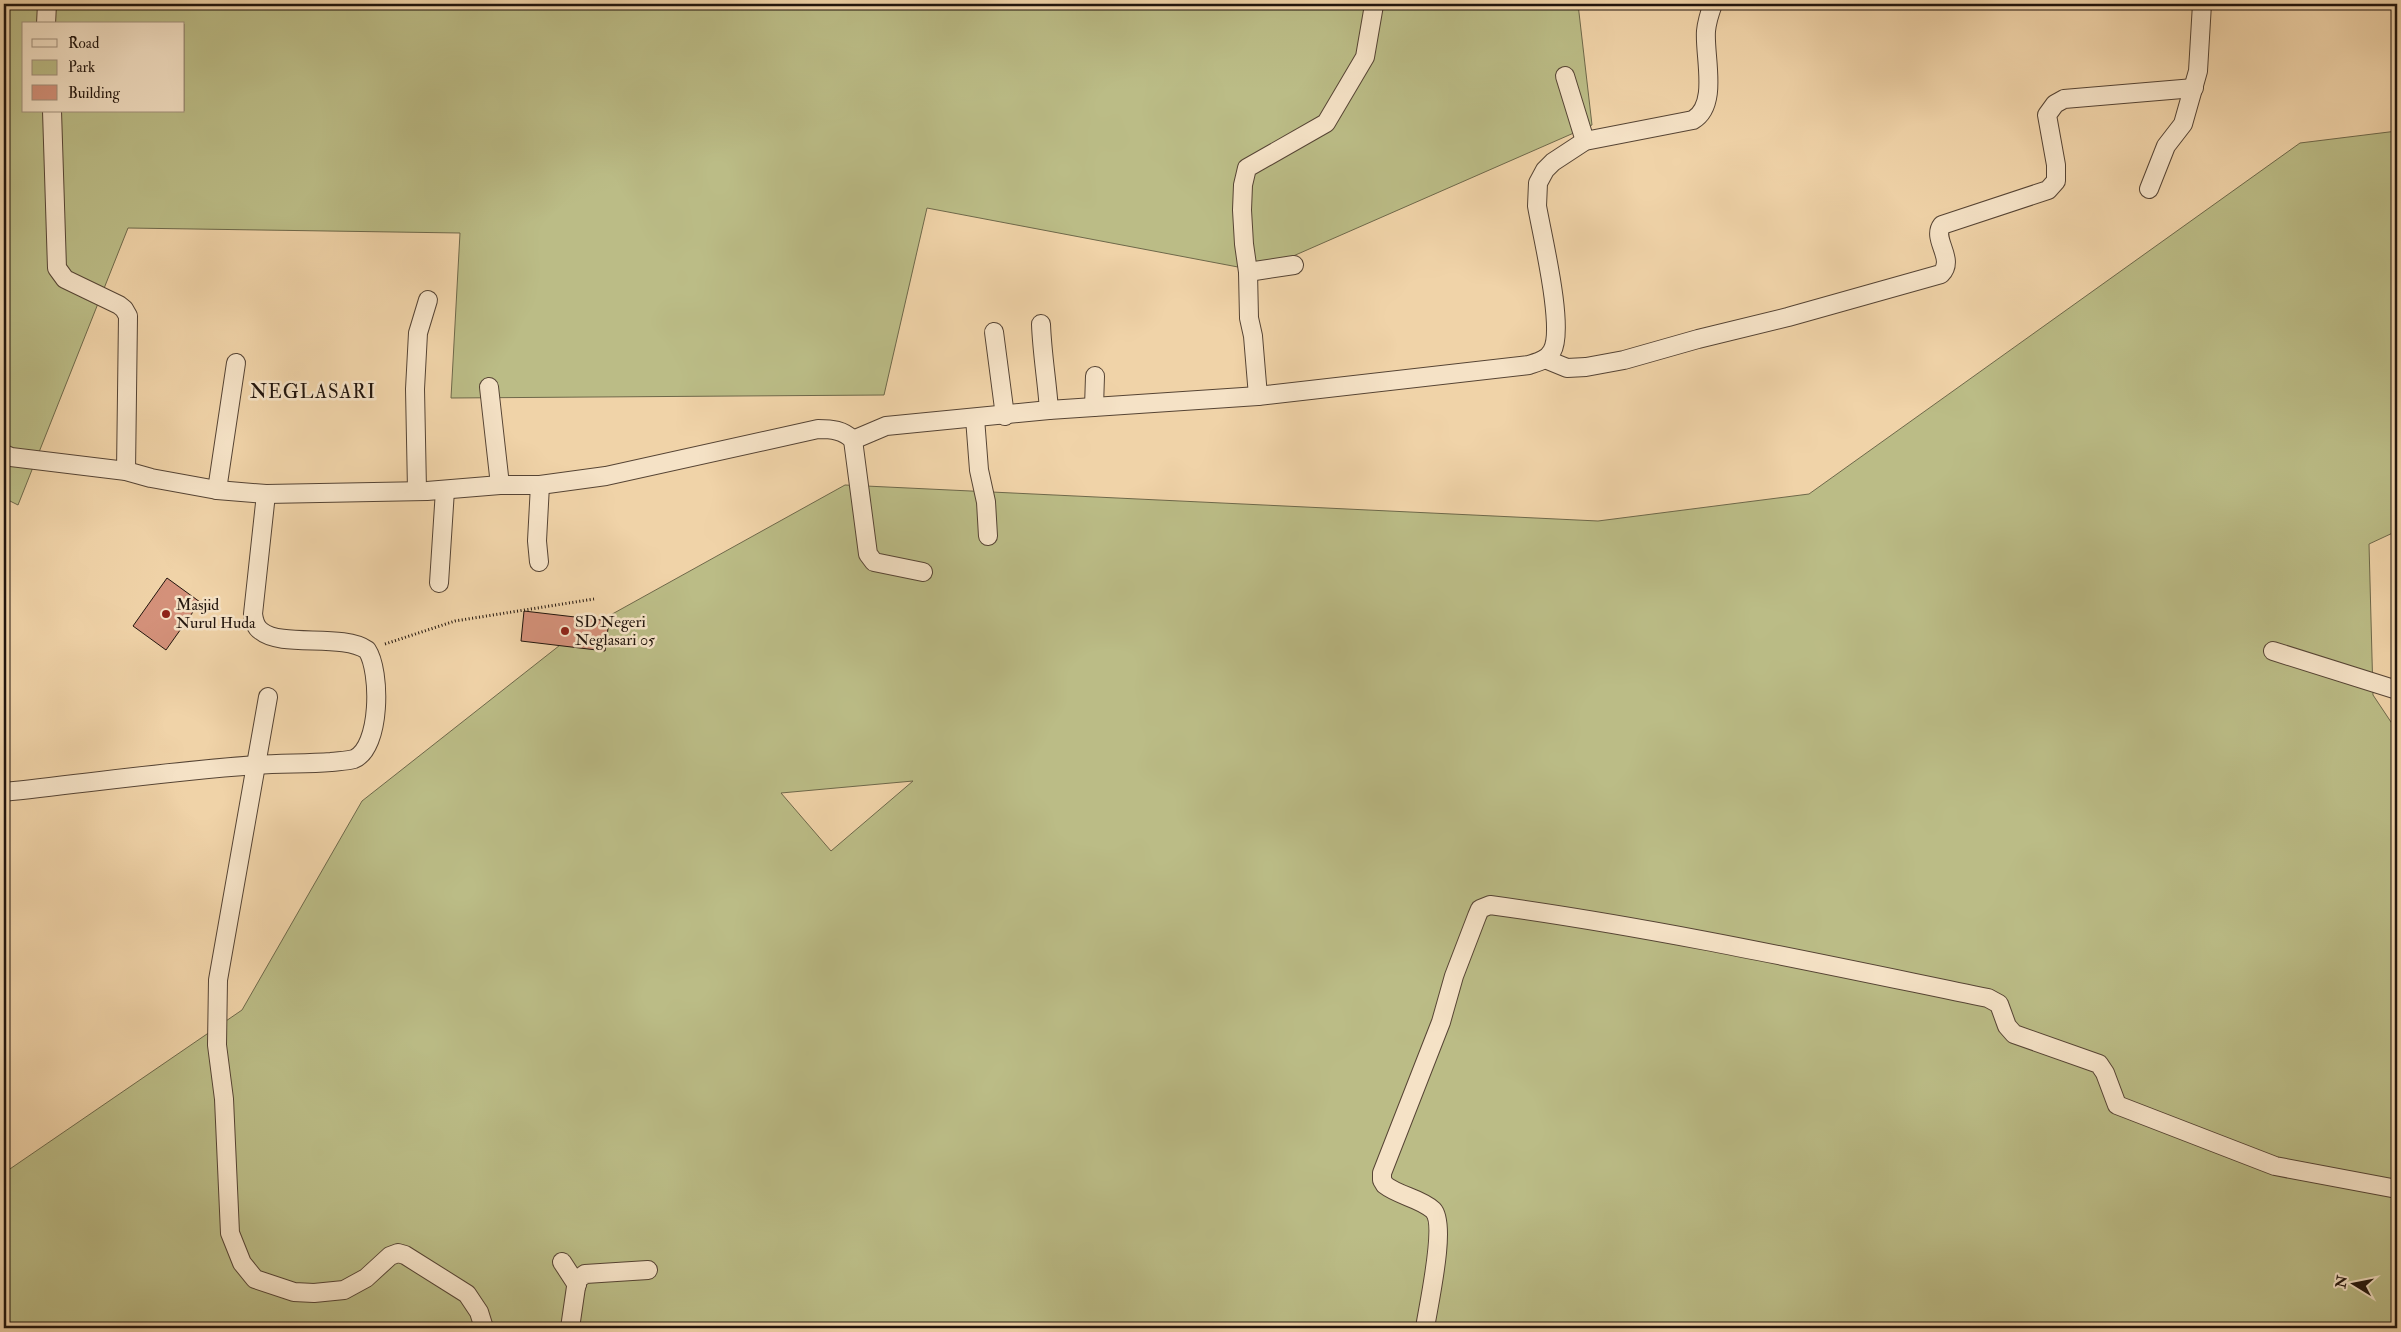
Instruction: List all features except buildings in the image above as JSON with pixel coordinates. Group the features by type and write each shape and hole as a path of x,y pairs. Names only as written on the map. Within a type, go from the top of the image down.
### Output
{"street":[{"path":"46,22 47,4"},
{"path":"853,440 886,426 1005,416 1049,410 1258,396 1508,368 1529,365 1545,359 1552,351 1556,327 1537,206 1538,183 1553,162 1585,141 1693,120 1700,116 1708,97 1706,31 1713,4"},
{"path":"2149,189 2166,146 2183,124 2194,88 2198,71 2202,4"},
{"path":"1258,396 1253,336 1249,318 1248,272 1242,210 1243,185 1247,168 1326,123 1365,57 1374,5"},
{"path":"1565,76 1585,141"},
{"path":"1545,359 1566,368 1586,367 1624,360 1698,338 1788,318 1941,274 1947,261 1939,230 1942,225 2048,190 2056,181 2056,165 2047,114 2055,104 2064,99 2194,88"},
{"path":"52,112 57,268 65,279 119,305 128,316 126,471"},
{"path":"1248,272 1294,265"},
{"path":"417,490 415,389 418,333 428,300"},
{"path":"1041,324 1042,358 1046,372 1049,410"},
{"path":"994,332 1005,416"},
{"path":"217,490 236,363"},
{"path":"1094,407 1095,376"},
{"path":"489,388 500,485"},
{"path":"975,418 979,470 986,502 988,536"},
{"path":"4,454 11,457 126,471 151,478 217,490 266,494 445,490 500,485 540,485 606,476 818,429 834,430 847,434 853,440 868,554 874,562 923,572"},
{"path":"539,562 537,541 540,485"},
{"path":"439,583 445,490"},
{"path":"4,792 257,765 315,764 344,761 355,759 366,749 375,717 376,701 373,666 367,650 355,644 274,637 259,630 255,624 253,614 266,494"},
{"path":"2273,651 2397,690"},
{"path":"268,697 218,980 217,1045 224,1099 230,1233 242,1263 255,1279 294,1292 314,1293 344,1290 366,1278 390,1256 398,1253 405,1254 467,1294 479,1312 484,1328"},
{"path":"1425,1328 1439,1241 1438,1219 1434,1211 1427,1206 1385,1186 1382,1173 1441,1022 1454,976 1476,916 1480,909 1490,904 1696,937 1988,998 1999,1004 2007,1026 2014,1034 2099,1064 2105,1073 2117,1104 2275,1166 2397,1189"},
{"path":"562,1262 577,1285"},
{"path":"570,1328 577,1280 585,1274 648,1270"}],"path":[{"path":"367,650 456,621 594,599"}],"green space":[{"path":"4,4 1578,4 1592,125 1259,271 927,208 884,395 451,398 460,233 128,228 18,505 4,498"},
{"path":"2397,131 2397,531 2369,544 2373,695 2397,731 2397,1328 4,1328 4,1173 242,1010 362,801 569,638 845,485 1598,521 1809,494 2300,143","holes":["913,781 831,851 781,793"]}],"place":[{"name":"Masjid Nurul Huda","path":"166,614"},
{"name":"SD Negeri Neglasari 05","path":"565,631"}],"district":[{"name":"NEGLASARI","path":"313,392"}]}
